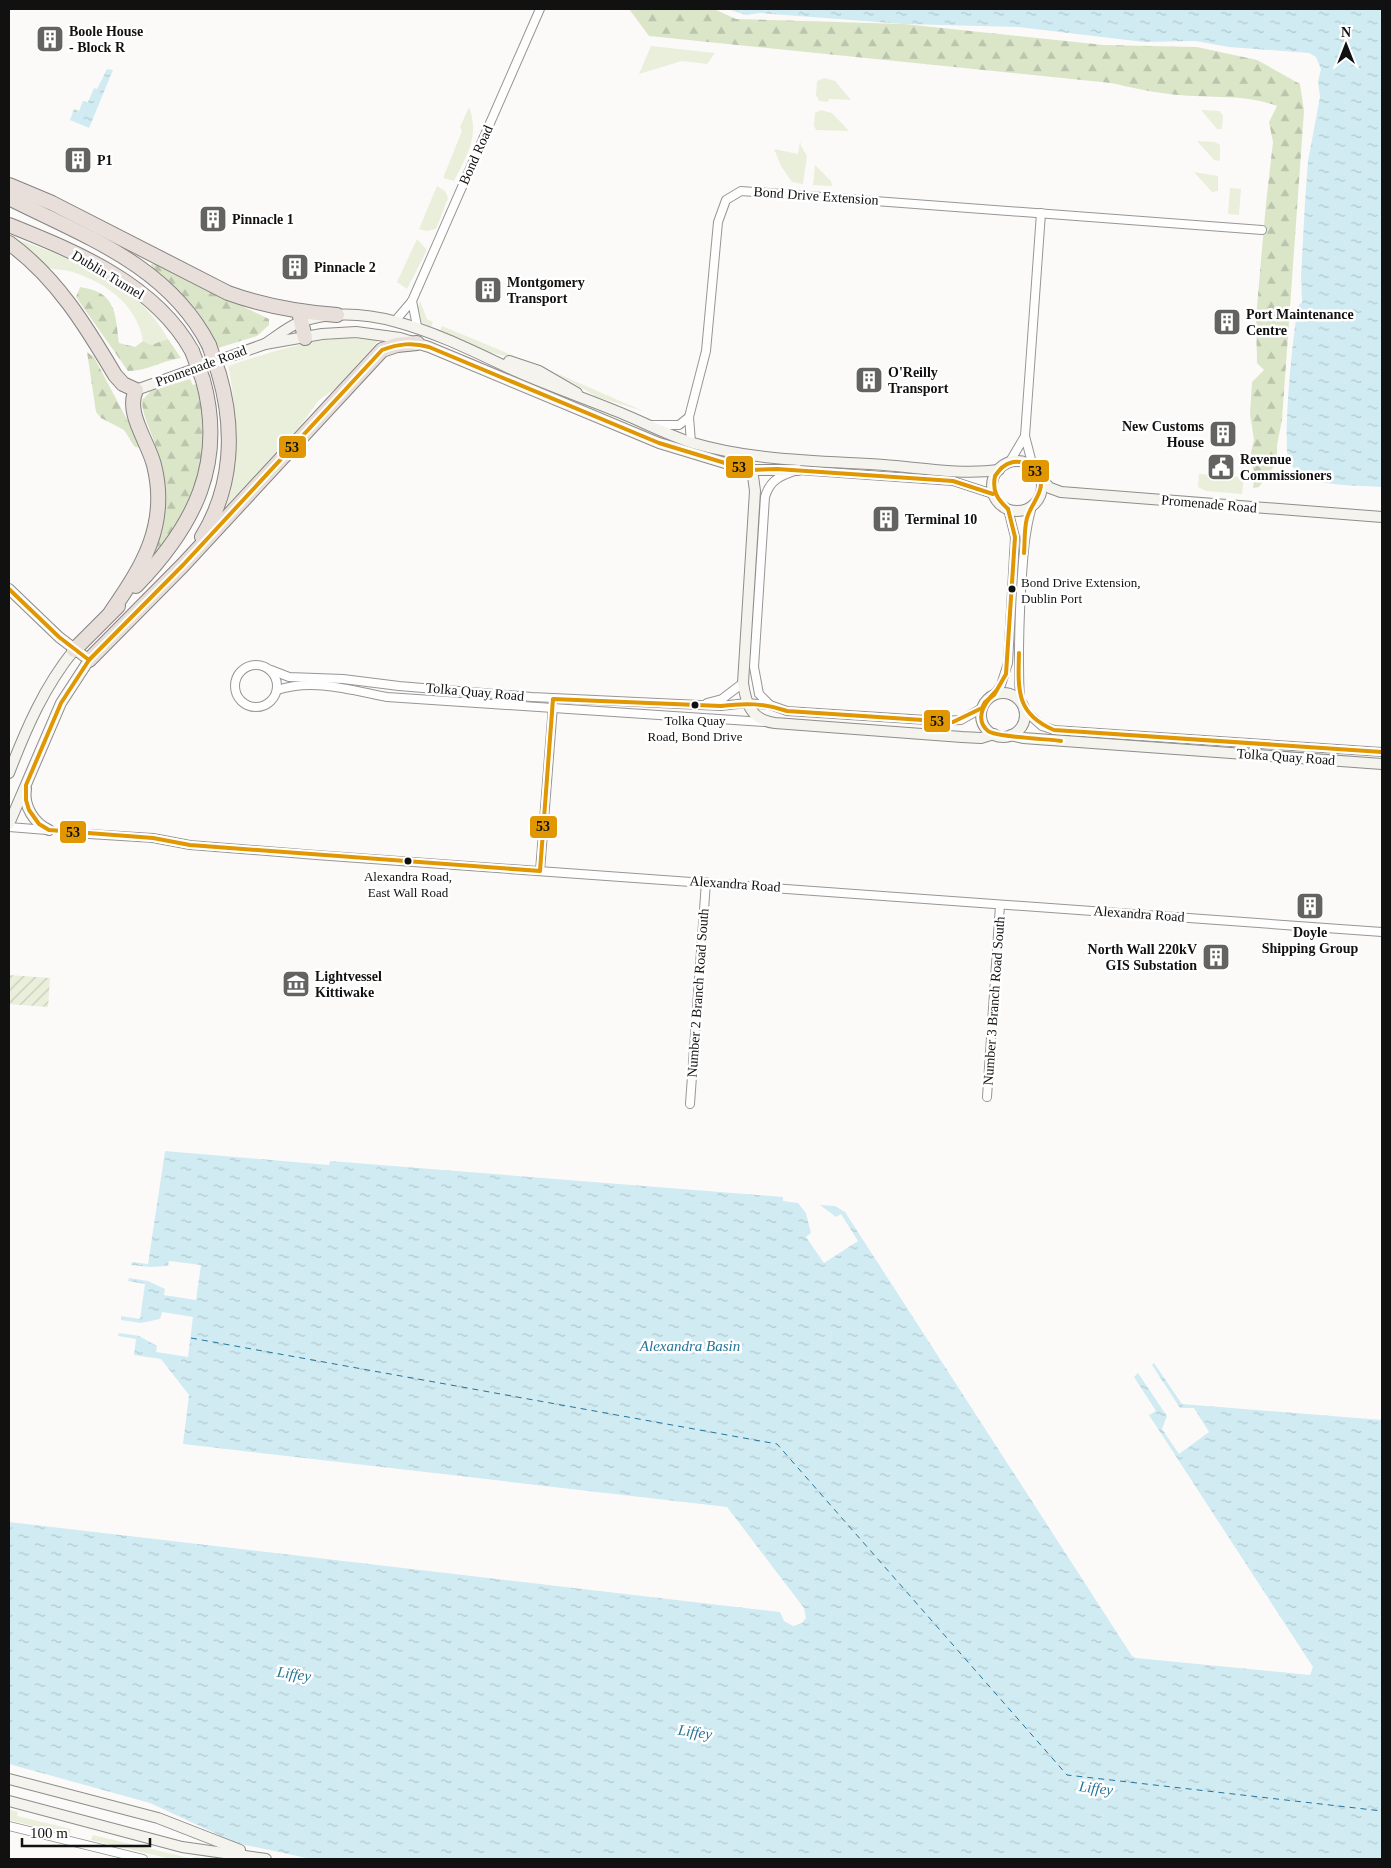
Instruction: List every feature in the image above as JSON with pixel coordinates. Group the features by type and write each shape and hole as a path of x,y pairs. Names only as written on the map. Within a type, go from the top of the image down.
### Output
{"highway":[{"path":"9,185 52,203 228,293 300,317 337,315"},
{"name":"Dublin Tunnel","path":"9,198 107,246 135,262 156,278 181,302 198,323 209,345 219,374 229,415 230,441 227,473 219,503 203,535 183,565"},
{"name":"Dublin Tunnel","path":"9,225 81,256 129,284 157,306 184,338 192,351 203,380 209,413 210,442 206,476 196,505 168,550 111,612"},
{"path":"9,243 20,250 65,296 115,375 123,384 136,390 132,398 134,412 154,465 158,509 146,559 111,612 74,650"},
{"path":"300,317 305,338"},
{"path":"89,660 183,565 382,350 397,345 417,343"}],"street":[{"name":"Bond Road","path":"395,321 412,301 540,9"},
{"name":"Bond Drive Extension","path":"691,442 689,417 706,352 718,222 726,200 735,194 756,191 1262,230"},
{"path":"1008,509 1015,537 1009,655 1006,674 994,694 985,702 982,708 982,721 984,726 994,734 1011,735 1023,723 1019,655 1022,571 1026,529 1032,506 1041,493 1041,479 1033,467 1025,436 1041,213"},
{"path":"412,301 417,326"},
{"path":"337,315 395,321 417,326 484,354 563,392 589,400 691,442 724,451 768,457 979,472 999,470 1009,463 1025,436"},
{"name":"Promenade Road","path":"266,344 300,317"},
{"name":"Promenade Road","path":"136,390 266,344 322,334 356,332 417,343 658,443 748,470 798,470"},
{"path":"651,426 680,426 689,417"},
{"path":"1009,463 1023,462 1033,467"},
{"path":"748,470 753,476 755,491 743,683 746,703 764,722"},
{"path":"770,705 759,694 754,667 765,497 774,480 782,475 798,470 953,481 994,494"},
{"path":"999,470 993,484 994,494 1001,504 1008,509 1018,511 1032,506"},
{"name":"Promenade Road","path":"1041,479 1050,488 1061,492 1382,518"},
{"path":"9,589 74,650 89,660 61,703 9,826 49,830"},
{"path":"9,773 47,688 74,650"},
{"path":"260,665 270,670 276,678 277,690 273,700 259,707 245,704 236,693 237,678 246,668 260,665"},
{"name":"Tolka Quay Road","path":"270,670 289,677 343,679 399,686 554,699 721,706 746,703 770,705 787,711 953,722 967,718 982,708"},
{"path":"703,704 722,699 743,683"},
{"name":"Tolka Quay Road","path":"277,690 295,684 308,684 387,697 962,737 981,738 994,734"},
{"path":"994,694 1011,694 1022,706"},
{"path":"540,871 554,699"},
{"path":"680,703 680,716"},
{"name":"Tolka Quay Road","path":"1022,706 1042,726 1054,730 1382,752"},
{"name":"Tolka Quay Road","path":"1011,735 1023,738 1382,764"},
{"path":"26,786 26,800 29,810 39,824 49,830"},
{"name":"Alexandra Road","path":"89,834 152,838 198,846 1382,932"},
{"name":"Number 2 Branch Road South","path":"690,1104 706,882"},
{"name":"Number 3 Branch Road South","path":"987,1097 1000,905"},
{"path":"9,1780 158,1818 262,1858"},
{"path":"9,1801 182,1846 262,1858"},
{"path":"9,1826 143,1859"}],"green space":[{"path":"629,9 714,9 736,19 904,24 1104,45 1197,47 1257,60 1300,84 1304,111 1282,420 1277,445 1277,462 1259,487 1253,488 1254,478 1251,452 1254,440 1250,414 1252,382 1264,370 1257,363 1256,318 1273,142 1269,122 1277,106 1251,99 1162,93 1111,83 649,36"},
{"path":"651,46 715,53 707,64 682,61 639,74"},
{"path":"824,78 835,81 851,100 829,99 828,102 819,101 816,95 817,81"},
{"path":"469,107 472,117 473,136 467,154 454,181 443,178 462,131 460,127"},
{"path":"821,110 832,113 849,131 816,130 814,126 815,113"},
{"path":"1201,110 1219,111 1223,115 1222,129 1217,129"},
{"path":"800,141 807,156 803,184 792,182 781,166 774,149 798,154"},
{"path":"1197,141 1215,142 1220,145 1220,161 1214,160"},
{"path":"815,165 831,181 832,186 813,185"},
{"path":"1194,172 1218,176 1218,191 1212,192"},
{"path":"437,186 445,191 448,198 436,229 427,231 419,229"},
{"path":"1230,188 1241,189 1239,215 1228,214"},
{"path":"14,238 80,264 121,288 139,302 155,319 168,339 151,345 143,341 134,315 126,305 106,288 82,275 46,267"},
{"path":"417,239 427,250 407,289 397,282"},
{"path":"158,262 202,287 269,319 269,325 257,336 218,348 180,294 152,268 151,264"},
{"path":"80,287 92,290 108,299 115,314 119,343 135,347 143,341 151,345 168,339 181,358 135,371 128,371 76,297"},
{"path":"420,301 427,319 433,322 431,327 418,317 417,310"},
{"path":"442,326 531,363 486,351 440,331"},
{"path":"347,338 379,340 335,389 319,400 301,425 222,511 234,439 234,404 228,366 302,344"},
{"path":"87,352 94,357 142,448 135,447 124,430 101,418 96,412"},
{"path":"554,372 643,411 597,397"},
{"path":"190,379 193,385 196,384 202,416 202,450 197,483 182,520 150,564 160,534 164,490 159,460 145,417 142,400 151,391"},
{"path":"1199,474 1244,477 1242,494 1206,491 1198,487"},
{"path":"9,975 50,978 48,1007 9,1004"},
{"path":"9,1809 18,1812 17,1816 71,1829 70,1835 9,1820"},
{"path":"93,1835 193,1859 171,1859 91,1840"},
{"path":"193,1857 212,1859 193,1859"}],"water":[{"path":"727,9 1382,9 1382,487 1330,484 1311,479 1301,474 1292,466 1287,452 1291,359 1299,305 1302,302 1301,276 1308,161 1320,97 1318,81 1321,69 1316,57 1309,53 1229,47 1195,41 1144,42 1018,27 904,24 760,13 746,15"},
{"path":"107,69 113,70 89,128 70,120 74,109 79,111 83,101 88,102 94,88 97,89"},
{"path":"165,1151 329,1165 330,1161 783,1197 783,1201 798,1203 806,1213 811,1233 806,1237 824,1263 858,1241 841,1214 836,1217 820,1205 835,1206 845,1212 1132,1656 1136,1658 1310,1675 1313,1667 1149,1415 1156,1411 1134,1377 1138,1373 1167,1416 1162,1429 1179,1454 1209,1432 1194,1408 1180,1408 1152,1365 1154,1363 1182,1404 1382,1420 1382,1859 311,1859 236,1843 150,1803 9,1764 9,1522 780,1612 784,1621 793,1626 802,1623 806,1618 804,1608 727,1507 183,1444 189,1395 161,1359 134,1355 136,1339 118,1336 119,1333 139,1336 157,1346 156,1352 188,1357 193,1317 162,1312 160,1319 141,1323 121,1320 121,1316 140,1319 145,1284 128,1281 129,1278 148,1281 165,1289 164,1295 196,1300 201,1265 169,1261 168,1266 131,1265 132,1262 148,1264"}],"ferry route":[{"path":"191,1338 777,1444 1067,1775 1382,1811"}],"transit line":[{"name":"53","path":"993,494 953,481 777,469 748,470 659,443 429,347 411,344 388,348 382,350 183,565 89,660 61,703 26,785 26,800 29,810 39,824 49,830 153,838 190,845 540,871 553,699 721,706 754,704 787,711 953,722 982,708 985,702 994,695 1006,674 1015,537 1008,509"},
{"name":"53","path":"1008,509 996,494 994,486 995,476 1002,467 1010,463 1019,462 1027,464 1039,476 1041,488 1027,518 1024,553"},
{"name":"53","path":"9,589 59,637 89,660"},
{"name":"53","path":"1019,653 1020,689 1026,708 1042,724 1054,730 1382,752"},
{"name":"53","path":"996,691 988,700 981,715 984,726 988,731 1011,736 1061,741"}],"place":[{"name":"Boole House - Block R","path":"50,39"},
{"name":"P1","path":"78,160"},
{"name":"Pinnacle 1","path":"213,219"},
{"name":"Pinnacle 2","path":"295,267"},
{"name":"Montgomery Transport","path":"488,290"},
{"name":"Port Maintenance Centre","path":"1227,322"},
{"name":"O'Reilly Transport","path":"869,380"},
{"name":"New Customs House","path":"1223,434"},
{"name":"Revenue Commissioners","path":"1221,467"},
{"name":"Terminal 10","path":"886,519"},
{"name":"Bond Drive Extension, Dublin Port","path":"1012,589"},
{"name":"Tolka Quay Road, Bond Drive","path":"695,705"},
{"name":"Alexandra Road, East Wall Road","path":"408,861"},
{"name":"Doyle Shipping Group","path":"1310,906"},
{"name":"North Wall 220kV GIS Substation","path":"1216,957"},
{"name":"Lightvessel Kittiwake","path":"296,984"}],"water label":[{"name":"Alexandra Basin","path":"690,1346"},
{"name":"Liffey","path":"294,1674"},
{"name":"Liffey","path":"695,1732"},
{"name":"Liffey","path":"1096,1788"}]}
